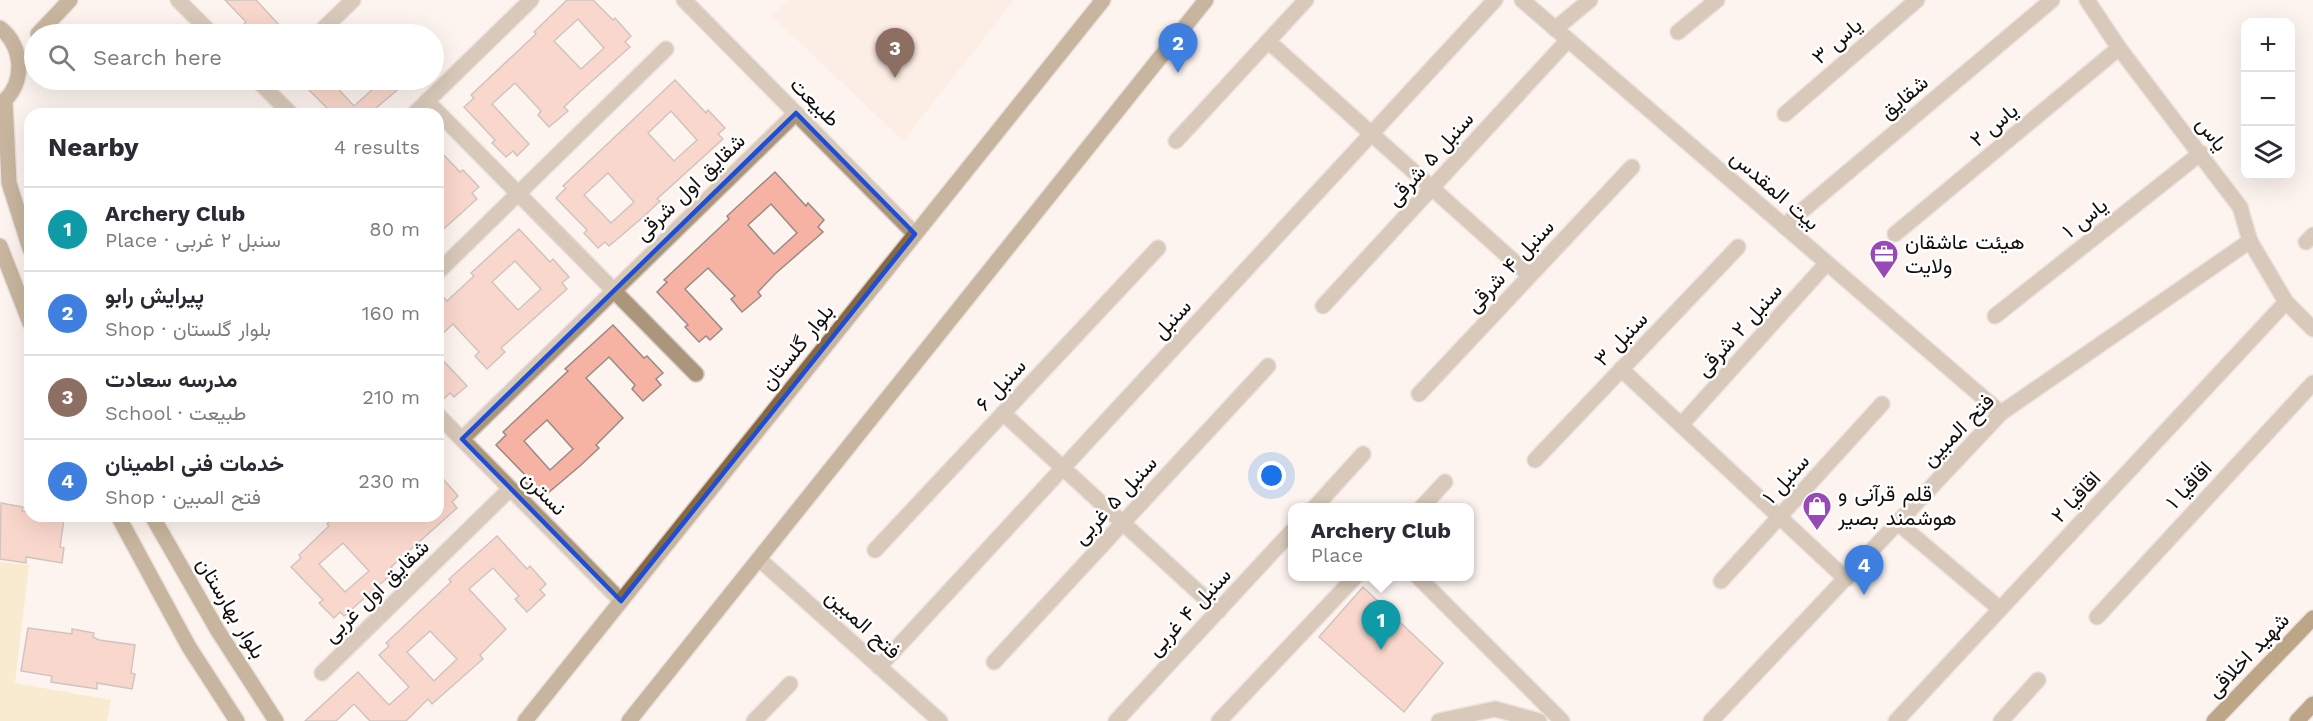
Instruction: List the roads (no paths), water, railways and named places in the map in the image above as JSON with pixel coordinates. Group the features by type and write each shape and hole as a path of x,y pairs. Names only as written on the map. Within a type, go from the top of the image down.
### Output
{"main road":[{"path":"47,24 70,0"},
{"name":"بلوار گلستان","path":"525,721 1103,0"},
{"path":"629,721 1206,0"},
{"path":"0,28 14,45 19,59 16,81 3,102 4,182 24,234"},
{"path":"19,59 24,52"},
{"path":"0,246 24,307"},
{"path":"121,522 189,647 237,721"},
{"name":"بلوار بهارستان","path":"155,522 218,631 276,721"},
{"name":"شهید اخلاقی","path":"2214,721 2313,618"},
{"path":"2298,721 2313,704"}],"street":[{"path":"178,0 202,24"},
{"path":"328,24 353,0"},
{"path":"444,84 531,0"},
{"name":"طبیعت","path":"684,0 915,234"},
{"path":"1176,141 1306,0"},
{"name":"سنبل","path":"879,667 1495,0"},
{"name":"بیت المقدس","path":"1522,0 2001,413"},
{"path":"1555,29 1590,0"},
{"path":"1678,32 1717,0"},
{"name":"یاس ۳","path":"1785,114 1917,0"},
{"name":"شقایق","path":"1784,226 2052,0"},
{"name":"یاس","path":"2086,0 2119,48 2240,207 2250,241 2286,302 2313,329"},
{"name":"سنبل ۵ شرقی","path":"1323,306 1568,40"},
{"path":"1268,41 1529,275"},
{"name":"یاس ۲","path":"1895,234 2119,48"},
{"path":"444,266 666,49"},
{"path":"271,90 286,108"},
{"path":"420,108 438,90"},
{"path":"427,101 434,108"},
{"name":"شقایق اول شرقی","path":"614,291 796,113"},
{"path":"444,118 696,374"},
{"name":"یاس ۱","path":"1995,316 2201,153"},
{"name":"سنبل ۴ شرقی","path":"1419,394 1632,167"},
{"name":"فتح المبین","path":"1711,721 2001,413 2250,241"},
{"name":"سنبل ۳","path":"1535,460 1738,247"},
{"name":"سنبل ۶","path":"875,550 1158,248"},
{"name":"سنبل ۲ شرقی","path":"1681,425 1827,263"},
{"path":"462,439 614,291"},
{"name":"اقاقیا ۲","path":"1896,721 2286,302"},
{"name":"سنبل ۵ غربی","path":"994,662 1268,366"},
{"path":"1621,369 1846,579"},
{"name":"اقاقیا ۱","path":"2097,616 2313,383"},
{"name":"سنبل ۱","path":"1721,581 1882,404"},
{"path":"1003,413 1218,611"},
{"name":"نسترن","path":"444,421 621,600"},
{"path":"1318,503 1363,454"},
{"path":"1425,503 1445,482"},
{"name":"شقایق اول غربی","path":"322,672 510,489"},
{"path":"1898,523 2000,609"},
{"name":"سنبل ۴ غربی","path":"1116,721 1288,536"},
{"name":"فتح المبین","path":"759,559 938,720"},
{"path":"1219,721 1351,581"},
{"path":"1422,581 1562,721"},
{"path":"2001,721 2038,680"},
{"path":"754,721 790,684"},
{"path":"1439,721 1495,709 1539,721"}],"place":[{"name":"پیرایش رابو","path":"1178,73"},
{"name":"مدرسه سعادت","path":"895,78"},
{"name":"هیئت عاشقان ولایت","path":"1884,280"},
{"name":"قلم قرآنی و هوشمند بصیر","path":"1817,532"},
{"name":"خدمات فنی اطمینان","path":"1864,595"},
{"name":"Archery Club","path":"1381,650"}]}
